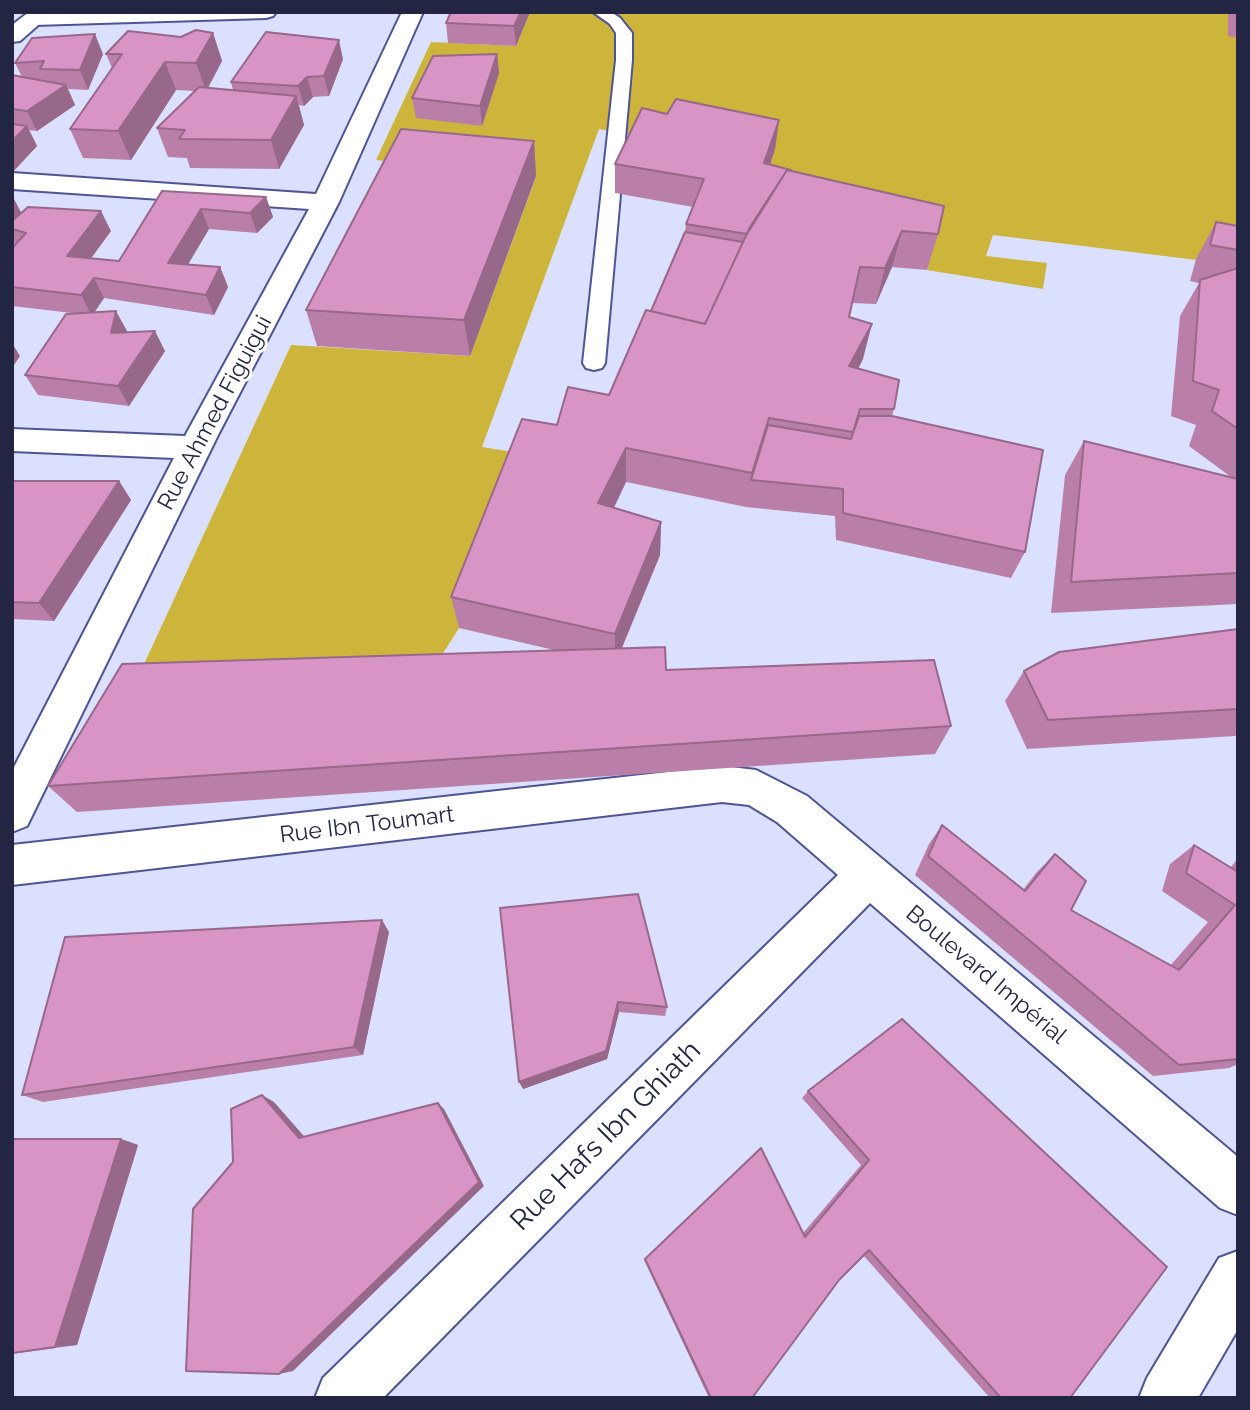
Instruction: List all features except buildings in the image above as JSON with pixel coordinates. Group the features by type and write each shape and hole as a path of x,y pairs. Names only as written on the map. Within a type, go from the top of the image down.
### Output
{"street":[{"path":"12,36 38,16 266,12"},
{"name":"Rue Ahmed Figuigui","path":"12,813 195,448 326,202 413,12"},
{"path":"12,181 326,202"},
{"path":"12,440 195,448"},
{"name":"Rue Ibn Toumart","path":"12,865 722,785"},
{"name":"Boulevard Impérial","path":"722,785 755,788 792,809 1238,1190"},
{"name":"Rue Hafs Ibn Ghiath","path":"343,1398 868,875"},
{"path":"1167,1398 1238,1277"}],"lane":[{"path":"594,363 624,60 624,33 615,21 600,12"}],"shaded area":[{"path":"530,12 1238,12 1238,265 993,235 986,256 1047,263 1043,289 927,270 933,242 641,137 599,129 482,447 526,454 459,628 423,685 128,699 291,345 470,356 536,177 376,160 431,42 516,46"}]}
